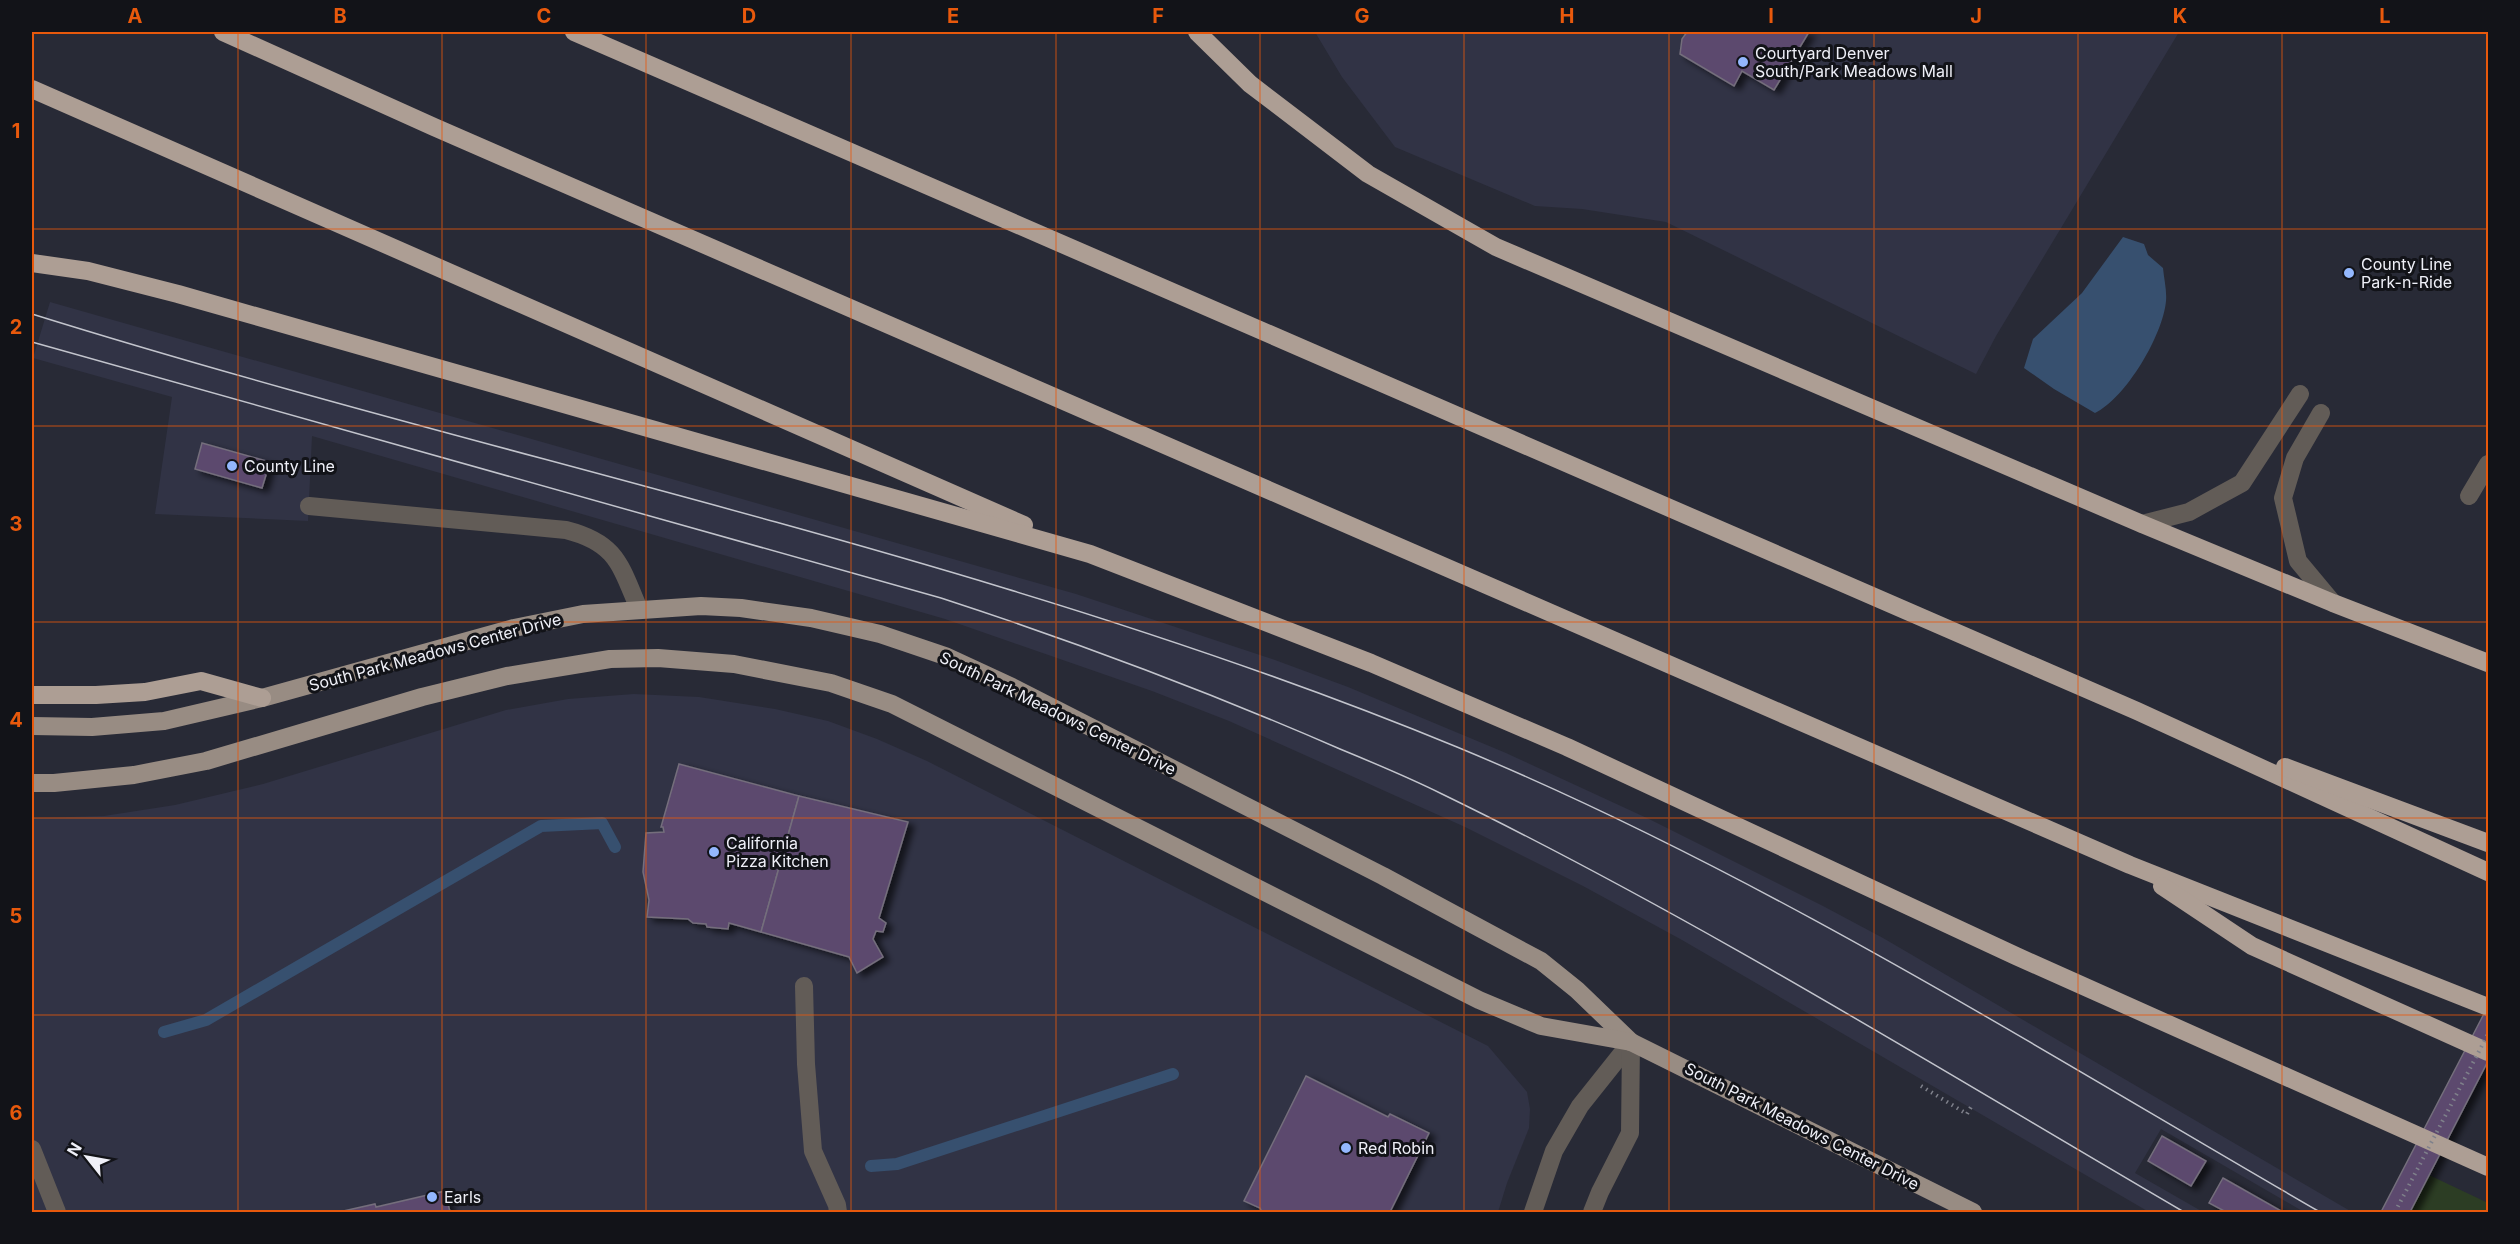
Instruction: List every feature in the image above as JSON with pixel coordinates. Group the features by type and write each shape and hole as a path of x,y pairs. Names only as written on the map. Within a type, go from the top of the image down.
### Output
{"highway":[{"path":"223,32 434,127 2130,865 2488,1007"},
{"path":"574,32 2137,711 2488,872"},
{"path":"1197,32 1250,84 1368,174 1496,247 2142,524 2333,603 2488,663"},
{"path":"32,89 1090,554 1371,663 1567,747 2016,956 2488,1167"},
{"path":"32,263 88,271 178,294 1090,554"},
{"path":"32,695 145,692 201,681 262,698"},
{"path":"2137,711 2488,843"},
{"path":"2130,865 2252,946 2488,1052"}],"main road":[{"name":"South Park Meadows Center Drive","path":"32,726 92,727 164,720 262,698 514,628 583,614 701,606 741,608 810,618 880,634 945,656 1022,692 1519,948 1561,976 1631,1042"},
{"name":"South Park Meadows Center Drive","path":"32,783 134,775 206,761 422,697 507,676 610,658 658,657 734,664 831,682 892,704 1479,1000 1541,1026 1631,1042 1972,1212"}],"street":[{"path":"2142,524 2188,512 2242,483 2300,394"},
{"path":"2321,413 2295,458 2283,498 2298,561 2333,603"},
{"path":"2469,496 2488,464"},
{"path":"309,506 566,530 588,536 597,540 612,554 622,570 639,609"},
{"path":"804,986 806,1064 813,1151 838,1212"},
{"path":"1533,1212 1554,1151 1580,1106 1631,1042"},
{"path":"1592,1212 1630,1133 1631,1042"},
{"path":"32,1149 57,1212"}],"path":[{"path":"2394,1212 2488,1034"},
{"path":"1921,1086 1967,1114 1971,1107"}],"shaded area":[{"path":"1315,32 2179,32 1996,336 1976,374 1666,222 1582,209 1535,206 1395,147 1342,77"},
{"path":"50,302 1076,594 1275,660 1348,687 1506,753 1649,819 1823,906 1883,938 2352,1212 2304,1212 2161,1129 2135,1173 2203,1212 2149,1212 1682,940 1583,886 1465,827 1229,721 1152,691 945,619 312,436 308,521 155,514 172,397 33,358"},
{"path":"634,694 699,697 775,709 828,721 877,739 927,761 1488,1046 1527,1092 1530,1109 1529,1128 1498,1212 32,1212 32,818 104,816 175,805 263,784 506,710 568,699"}],"green space":[{"path":"2429,1175 2488,1203 2488,1212 2410,1212"}],"water":[{"path":"2123,237 2144,244 2148,255 2163,268 2166,301 2158,331 2141,364 2119,394 2095,413 2024,368 2033,339 2082,293"}],"building":[{"name":"Courtyard Denver South/Park Meadows Mall","path":"1687,32 1809,32 1774,90 1742,71 1734,86 1680,54 1682,39"},
{"name":"County Line","path":"202,443 270,462 262,488 195,469"},
{"name":"California Pizza Kitchen","path":"679,764 799,796 761,932 729,923 728,929 707,927 706,924 693,923 688,919 647,917 649,900 643,872 646,833 664,832 661,827"},
{"path":"799,796 908,822 879,918 886,923 883,932 876,931 873,939 883,957 857,973 849,957 761,932"},
{"path":"2488,1006 2488,1061 2410,1212 2381,1212"},
{"name":"Red Robin","path":"1306,1076 1388,1117 1390,1114 1429,1133 1390,1212 1262,1212 1260,1208 1244,1201"},
{"path":"2162,1136 2206,1161 2191,1186 2148,1161"},
{"path":"2223,1178 2283,1212 2226,1212 2209,1203"},
{"name":"Earls","path":"445,1191 450,1212 339,1212 375,1204 376,1207"}],"waterway":[{"path":"164,1032 206,1020 541,826 602,823 615,847"},
{"path":"871,1166 897,1164 1173,1074"}],"tram line":[{"path":"32,314 210,367 929,566 1107,620 1283,680 1457,747 1569,796 1680,849 1788,906 2003,1026 2320,1212"},
{"path":"32,342 941,598 1042,632 1192,688 1378,765 1537,842 1817,996 2184,1212"}],"place":[{"name":"Courtyard Denver South/Park Meadows Mall","path":"1743,62"},
{"name":"County Line Park-n-Ride","path":"2349,273"},
{"name":"County Line","path":"232,466"},
{"name":"California Pizza Kitchen","path":"714,852"},
{"name":"Red Robin","path":"1346,1148"},
{"name":"Earls","path":"432,1197"}]}
